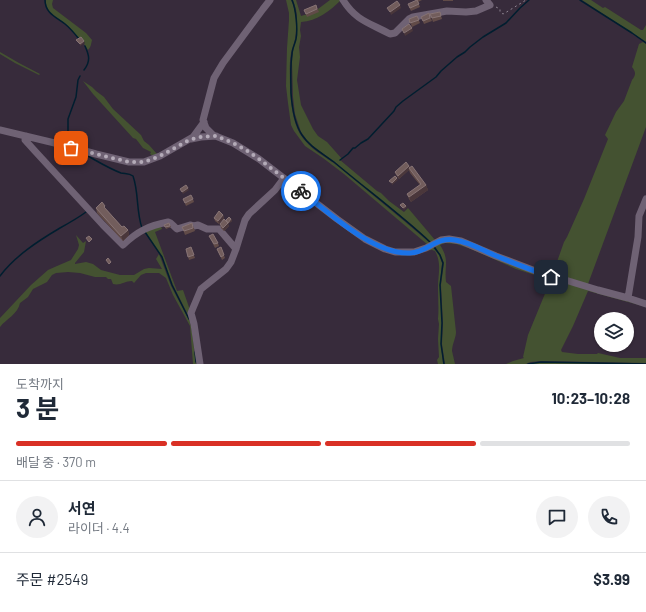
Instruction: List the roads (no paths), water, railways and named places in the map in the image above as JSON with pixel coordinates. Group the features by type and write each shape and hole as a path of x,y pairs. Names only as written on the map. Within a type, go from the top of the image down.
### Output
{"street":[{"path":"270,0 223,63 214,78 203,120 208,130 213,135 246,150 365,239 385,249 406,253 418,251 444,239 461,241 551,277 646,304"},
{"path":"343,0 354,15 390,34 395,33 413,17 447,11 476,11 488,3"},
{"path":"189,140 196,134 204,122"},
{"path":"0,130 129,162 144,162 189,140 201,137 216,136"},
{"path":"26,136 26,140 34,150 123,245 138,232 146,228 170,222 177,229 198,224 207,229 219,229 236,249"},
{"path":"200,364 191,313 201,290 226,269 231,262 248,214 275,190 284,178"},
{"path":"628,298 638,237 639,216 646,199"}],"waterway":[{"path":"45,0 45,4 49,11 67,26 79,39"},
{"path":"292,0 296,14 297,30 291,59 291,93 294,115 299,130 312,146 407,221 430,242"},
{"path":"340,160 353,148 368,139 403,101 436,77 457,57 483,37 506,23 529,0"},
{"path":"580,0 646,43"},
{"path":"84,70 88,64 89,58 85,46"},
{"path":"73,144 66,140 68,132 68,119 76,97 78,80 80,76"},
{"path":"86,155 116,171 133,176 142,228"},
{"path":"0,276 27,249 86,212"},
{"path":"145,232 162,257 172,285 189,319"},
{"path":"434,247 440,255 443,263 440,285 442,323 441,344 444,364"},
{"path":"195,352 196,362"},
{"path":"528,364 541,362 646,364"}]}
